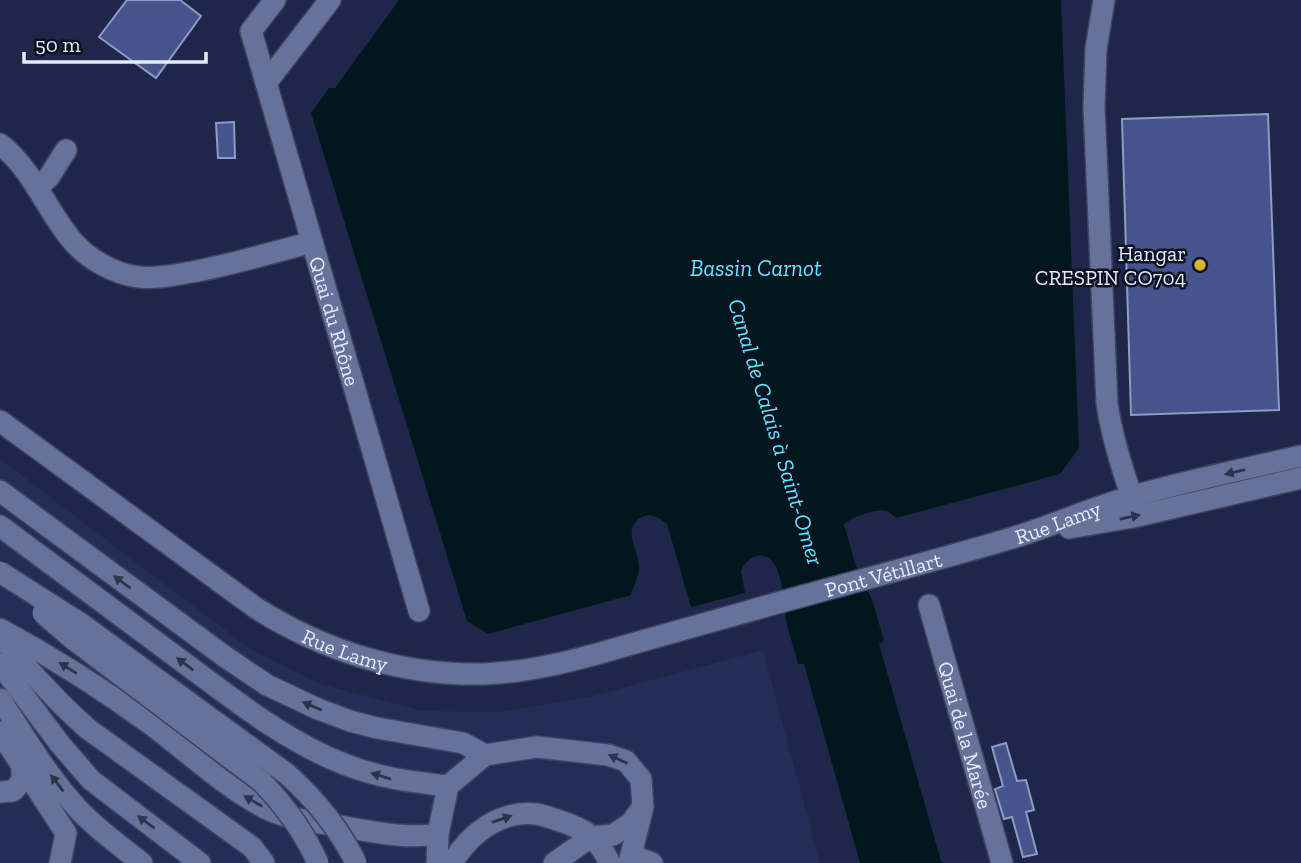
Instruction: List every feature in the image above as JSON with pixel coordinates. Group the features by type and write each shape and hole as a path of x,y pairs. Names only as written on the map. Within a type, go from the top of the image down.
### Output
{"street":[{"name":"Quai du Rhône","path":"275,0 251,31 419,611"},
{"path":"266,83 330,0"},
{"path":"1104,0 1096,49 1094,107 1107,404 1118,459 1132,497"},
{"path":"3,147 23,166 76,244 98,262 130,275 165,277 224,266 312,242"},
{"path":"37,188 49,177 66,150"},
{"name":"Rue Lamy","path":"0,421 256,608 317,640 390,665 461,674 531,669 592,656 750,610"},
{"name":"Rue Lamy","path":"1015,537 1103,505 1301,456"},
{"name":"Rue Lamy","path":"1015,537 1133,517 1301,478"},
{"path":"0,491 223,656 292,698 350,721 463,743 485,755"},
{"path":"0,526 282,734 348,766 393,780 448,786"},
{"name":"Pont Vétillart","path":"750,610 1015,537"},
{"path":"0,573 73,639 262,782 287,809 318,863"},
{"path":"0,573 80,623 287,774 337,829 356,863"},
{"name":"Quai de la Marée","path":"929,605 1002,863"},
{"path":"0,629 82,677 147,722 245,797 267,809 284,816 372,831 410,836 438,834"},
{"path":"0,636 65,709 88,729 252,847 264,863"},
{"path":"0,664 60,744 91,780 200,863"},
{"path":"0,699 46,769 73,803 99,830 142,863"},
{"path":"0,732 66,833 60,863"},
{"path":"437,863 438,834 448,786 485,755 537,747 608,755 626,761 641,779 643,807 630,859 652,863"},
{"path":"0,792 13,791 22,781 22,765"},
{"path":"554,863 591,837 613,835 631,823 643,807"},
{"path":"452,863 474,835 490,823 517,814 538,814 580,827 600,845 610,863"}],"shaded area":[{"path":"0,459 250,649 320,684 423,711 501,712 593,696 763,650 820,863 0,863"}],"water":[{"name":"Bassin Carnot","path":"399,0 1061,0 1079,448 1060,474 896,518 887,511 878,510 844,524 855,563 873,602 884,641 879,644 941,861 944,863 860,863 804,664 798,664 787,625 781,581 770,558 760,555 751,558 744,565 741,571 745,593 691,607 667,524 649,515 642,517 632,528 639,568 631,595 488,634 467,621 311,113 329,88 335,88"}],"building":[{"path":"127,0 180,0 201,16 156,78 99,37"},
{"name":"Hangar CRESPIN CO704","path":"1268,114 1279,410 1131,415 1122,119"},
{"path":"234,122 235,158 218,158 216,123"},
{"path":"1006,743 1017,781 1026,780 1034,810 1026,812 1037,854 1023,857 1012,817 1004,819 995,789 1003,786 992,747"}],"place":[{"name":"Hangar CRESPIN CO704","path":"1200,265"}],"water label":[{"name":"Canal de Calais à Saint-Omer","path":"776,432"}]}
